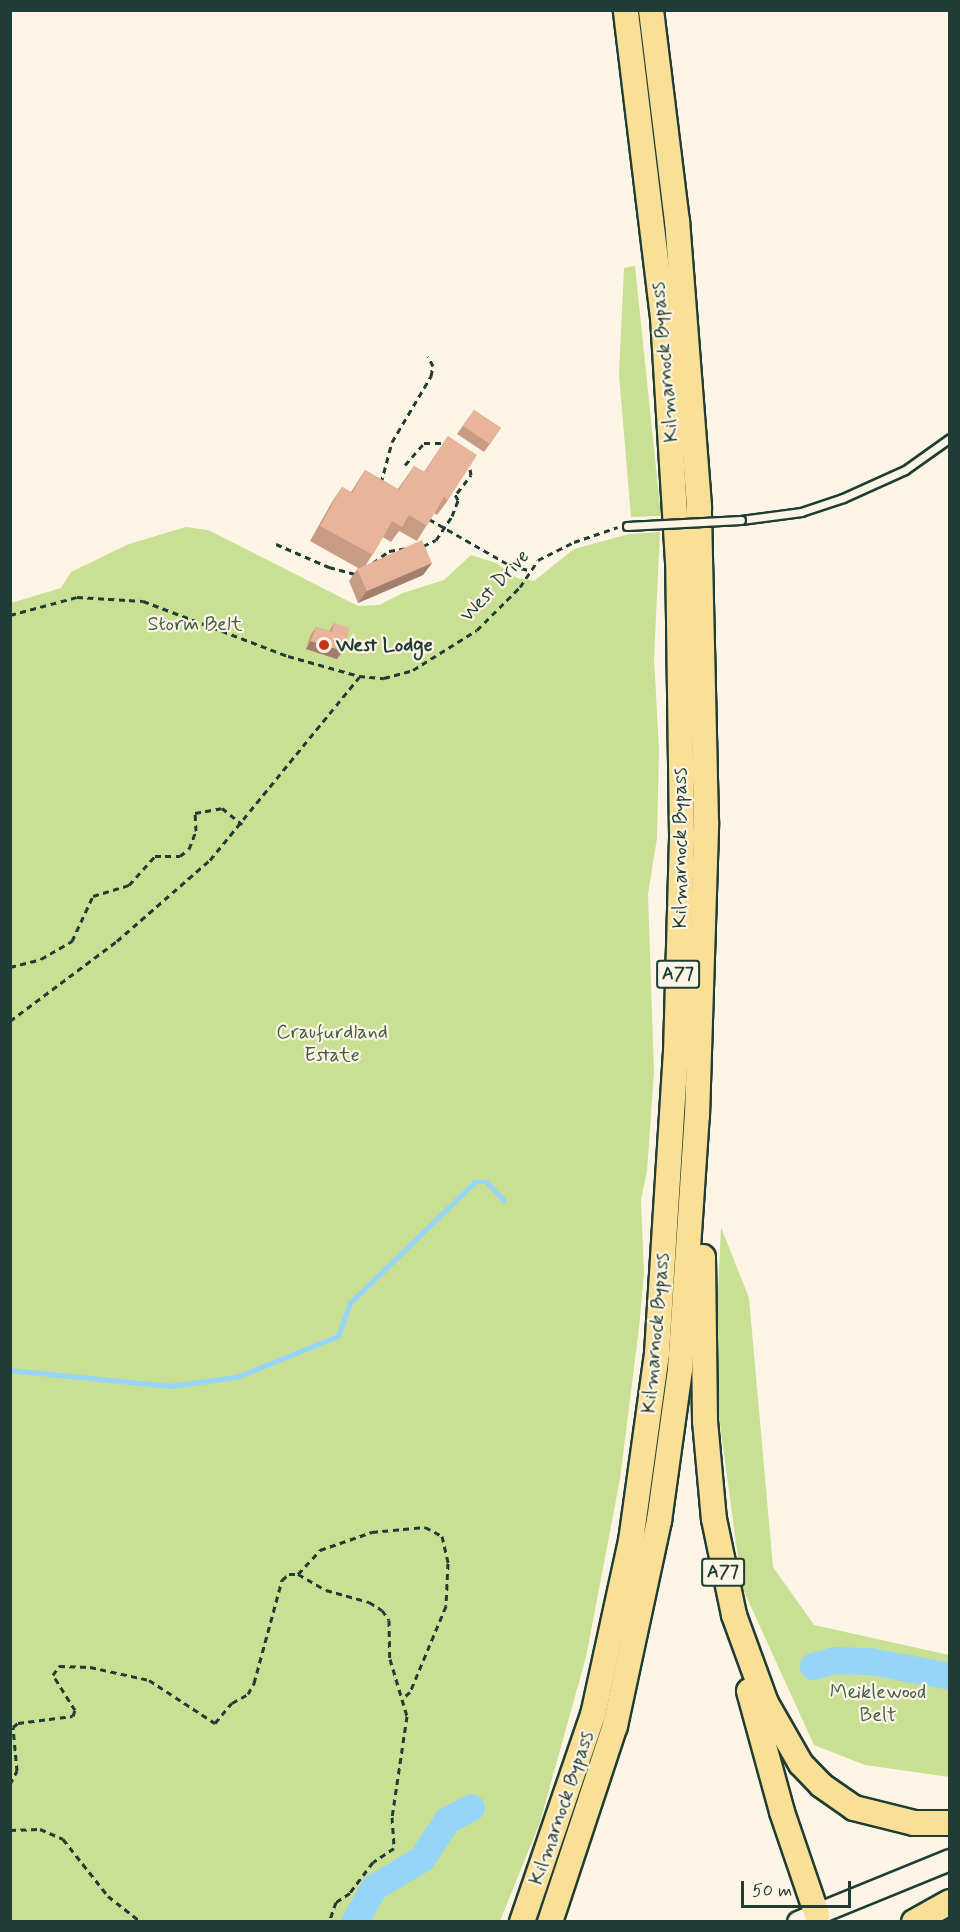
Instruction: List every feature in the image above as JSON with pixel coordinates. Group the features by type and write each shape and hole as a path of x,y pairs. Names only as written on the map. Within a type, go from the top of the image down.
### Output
{"highway":[{"name":"Kilmarnock Bypass","path":"522,1922 593,1715 631,1541 657,1353 676,1053 682,835 678,562 663,318 626,10"},
{"name":"Kilmarnock Bypass","path":"550,1922 612,1737 651,1564 680,1369 693,1198 705,872 702,572 693,390 651,10"},
{"name":"A77","path":"693,1198 703,1244 709,1472 723,1575 807,1918"},
{"name":"A77","path":"734,1615 779,1728 801,1764 821,1785 854,1808 887,1818 914,1823 950,1823"},
{"path":"914,1922 950,1902"}],"main road":[{"path":"807,1918 950,1860"}],"lane":[{"path":"627,526 741,520 801,512 843,498 905,470 950,438"}],"path":[{"path":"386,491 381,480 384,464 406,413 431,376 433,366 428,356"},
{"path":"405,465 424,443 434,440 451,446"},
{"path":"420,546 436,540 446,528 457,506 457,493 471,475 470,462 463,454"},
{"path":"445,484 457,493"},
{"path":"426,517 511,566 528,570"},
{"name":"West Drive","path":"10,615 77,597 143,601 257,646 359,676 404,673 443,653 489,619 524,582 528,570 538,560 567,545 627,526"},
{"path":"276,544 347,574 362,573"},
{"path":"368,570 389,551 412,548"},
{"path":"10,1021 189,881 242,824 359,676"},
{"path":"10,967 41,959 72,941 93,896 129,885 155,856 180,856 189,849 195,831 195,813 222,808 242,824"},
{"path":"298,1574 320,1550 372,1532 425,1527 442,1536 448,1563 446,1606 411,1692 403,1698"},
{"path":"10,1784 17,1771 13,1727 18,1723 73,1716 75,1710 53,1675 59,1666 90,1667 149,1680 214,1723 232,1703 243,1699 251,1689 282,1580 289,1574 298,1574 326,1590 382,1610 389,1620 390,1659 407,1716 392,1817 394,1848 373,1862 350,1893 336,1902 329,1922"},
{"path":"10,1830 40,1829 63,1839 108,1896 141,1922"}],"green space":[{"path":"635,266 661,516 631,517 619,374 624,268"},
{"name":"Craufurdland Estate","path":"186,527 208,530 358,606 379,605 403,593 444,580 471,555 496,563 517,578 534,581 574,549 629,534 660,532 654,658 659,750 657,838 648,894 654,1072 647,1171 641,1200 644,1273 639,1328 620,1479 586,1657 540,1822 500,1921 11,1922 11,603 61,588 71,572 129,544"},
{"name":"Meiklewood Belt","path":"721,1227 749,1298 773,1567 814,1625 949,1655 949,1777 865,1765 814,1745 742,1587 714,1380"}],"building":[{"path":"474,410 501,428 490,444 463,426"},
{"path":"448,436 477,455 448,500 444,497 427,526 409,515 402,527 392,521 373,555 320,526 342,487 352,493 365,470 399,490 414,466 425,472"},
{"path":"422,540 432,563 367,591 357,569"},
{"path":"334,623 350,628 343,651 311,641 316,627 332,632"}],"waterway":[{"path":"10,1370 170,1386 237,1377 338,1336 350,1303 475,1182 487,1182 504,1200"},
{"path":"813,1666 834,1660 870,1661 950,1676"},
{"path":"354,1922 374,1887 421,1859 447,1820 471,1807"}],"place":[{"name":"West Lodge","path":"324,645"}],"park label":[{"name":"Storm Belt","path":"195,624"}]}
